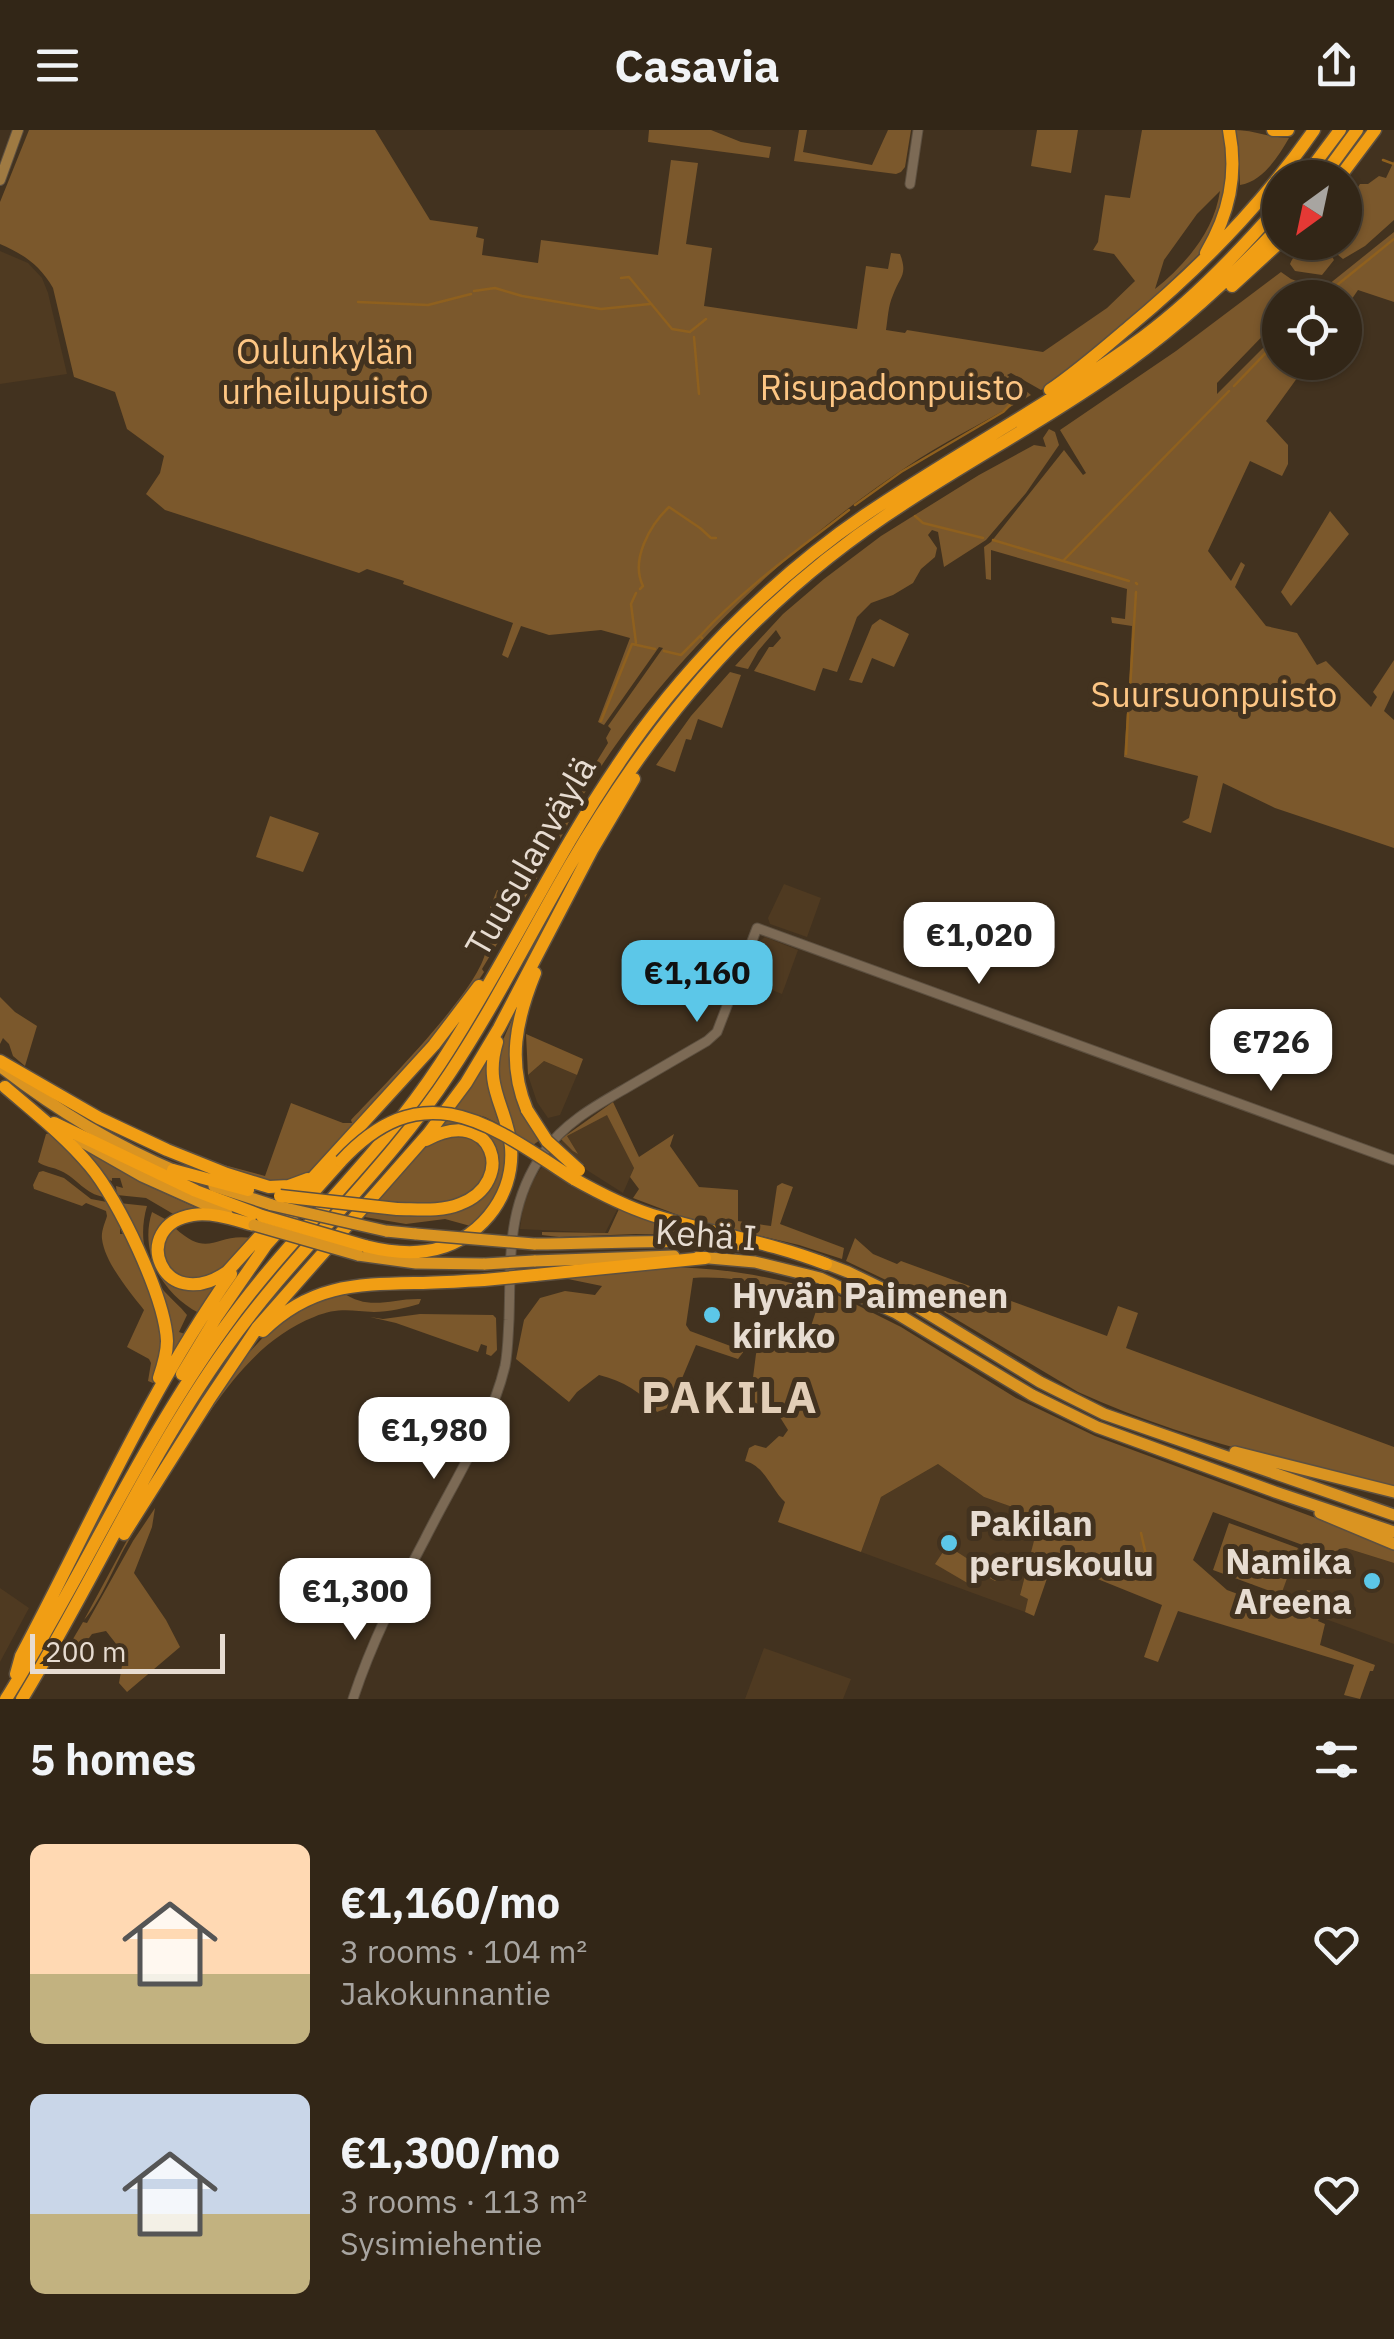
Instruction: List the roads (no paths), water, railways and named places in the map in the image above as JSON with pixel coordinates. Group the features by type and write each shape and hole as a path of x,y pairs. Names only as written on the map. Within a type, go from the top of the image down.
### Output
{"highway":[{"path":"1186,278 1217,235 1229,202 1233,182 1229,130"},
{"path":"1273,130 1288,130"},
{"path":"973,446 991,428 1055,387 1097,354 1186,278 1230,236 1314,130"},
{"path":"1318,160 1340,130"},
{"path":"1335,160 1357,130"},
{"path":"1353,160 1374,130"},
{"name":"Tuusulanväylä","path":"581,846 618,764 645,726 724,634 765,594 865,515 1146,334 1213,275 1262,224"},
{"name":"Tuusulanväylä","path":"13,1696 98,1564 168,1436 224,1351 289,1267 404,1136 448,1077 581,846 638,758 694,686 774,604 846,545 1153,343 1223,284 1262,244"},
{"path":"1153,343 1195,316 1262,258"},
{"path":"576,1175 527,1110 515,1070 516,1030 526,994 562,905 567,871 581,846"},
{"name":"Tuusulanväylä","path":"13,1696 157,1430 194,1370 246,1299 421,1092 464,1027 532,908 567,871"},
{"path":"98,1564 108,1562 234,1362 277,1304 413,1151 466,1083 562,905"},
{"path":"157,1430 171,1392 242,1278 457,1017 532,908"},
{"path":"362,1250 412,1252 444,1246 480,1226 499,1202 509,1172 511,1149 492,1069 495,1048 515,996"},
{"path":"0,1063 128,1132 255,1184 280,1187 302,1182 389,1124 418,1114 446,1114 491,1126 576,1175 686,1224 776,1246 826,1264"},
{"path":"0,1063 91,1130 173,1170 362,1250 416,1263 534,1268 705,1258"},
{"path":"2,1085 54,1124 196,1191 267,1211"},
{"path":"2,1085 80,1154 106,1186 161,1311 167,1348 157,1383 126,1449 21,1656 13,1696"},
{"path":"338,1157 251,1248 228,1272 196,1286 185,1285 161,1267 157,1248 163,1232 189,1216 267,1211 396,1209 441,1208 460,1204 480,1192 490,1176 490,1149 470,1131 442,1132 413,1151"},
{"name":"Kehä I","path":"267,1211 386,1231 534,1244 725,1242 774,1250 826,1264 904,1299 1104,1414 1394,1514"},
{"path":"126,1449 214,1299 251,1248"},
{"name":"Kehä I","path":"705,1258 755,1262 839,1286 896,1313 1082,1420 1394,1532"},
{"path":"234,1362 282,1314 323,1292 369,1284 484,1280 534,1268"},
{"path":"1153,1432 1394,1492"},
{"path":"1275,1492 1394,1544"}],"main road":[{"path":"0,180 18,130"}],"street":[{"path":"910,184 918,130"},
{"path":"353,1699 392,1605 495,1399 507,1354 512,1226 521,1194 548,1146 584,1112 713,1036 722,1024 757,928 1394,1160"}],"waterway":[{"path":"1383,160 1394,164"},
{"path":"1343,280 1394,239"},
{"path":"621,278 629,277 672,329 690,332"},
{"path":"474,291 495,288 601,309 650,304"},
{"path":"358,302 428,305 471,294"},
{"path":"691,331 706,319"},
{"path":"694,337 699,394"},
{"path":"1234,386 1262,357"},
{"path":"993,540 1063,561 1229,391"},
{"path":"855,505 1010,405"},
{"path":"640,589 643,586 639,565 644,544 669,507 716,538"},
{"path":"700,636 753,586 849,510"},
{"path":"915,516 923,523 983,538"},
{"path":"1063,561 1129,581"},
{"path":"1129,706 1136,592"},
{"path":"636,593 631,604 636,643"},
{"path":"664,651 681,655 702,638"},
{"path":"601,721 632,644 655,649"},
{"path":"1126,754 1128,714"},
{"path":"1141,1533 1146,1555"}],"place":[{"name":"Hyvän Paimenen kirkko","path":"712,1315"},
{"name":"Pakilan peruskoulu","path":"949,1543"},
{"name":"Namika Areena","path":"1372,1581"}],"district":[{"name":"PAKILA","path":"730,1396"}],"park label":[{"name":"Oulunkylän urheilupuisto","path":"325,371"},
{"name":"Risupadonpuisto","path":"892,387"},
{"name":"Suursuonpuisto","path":"1214,694"}]}
